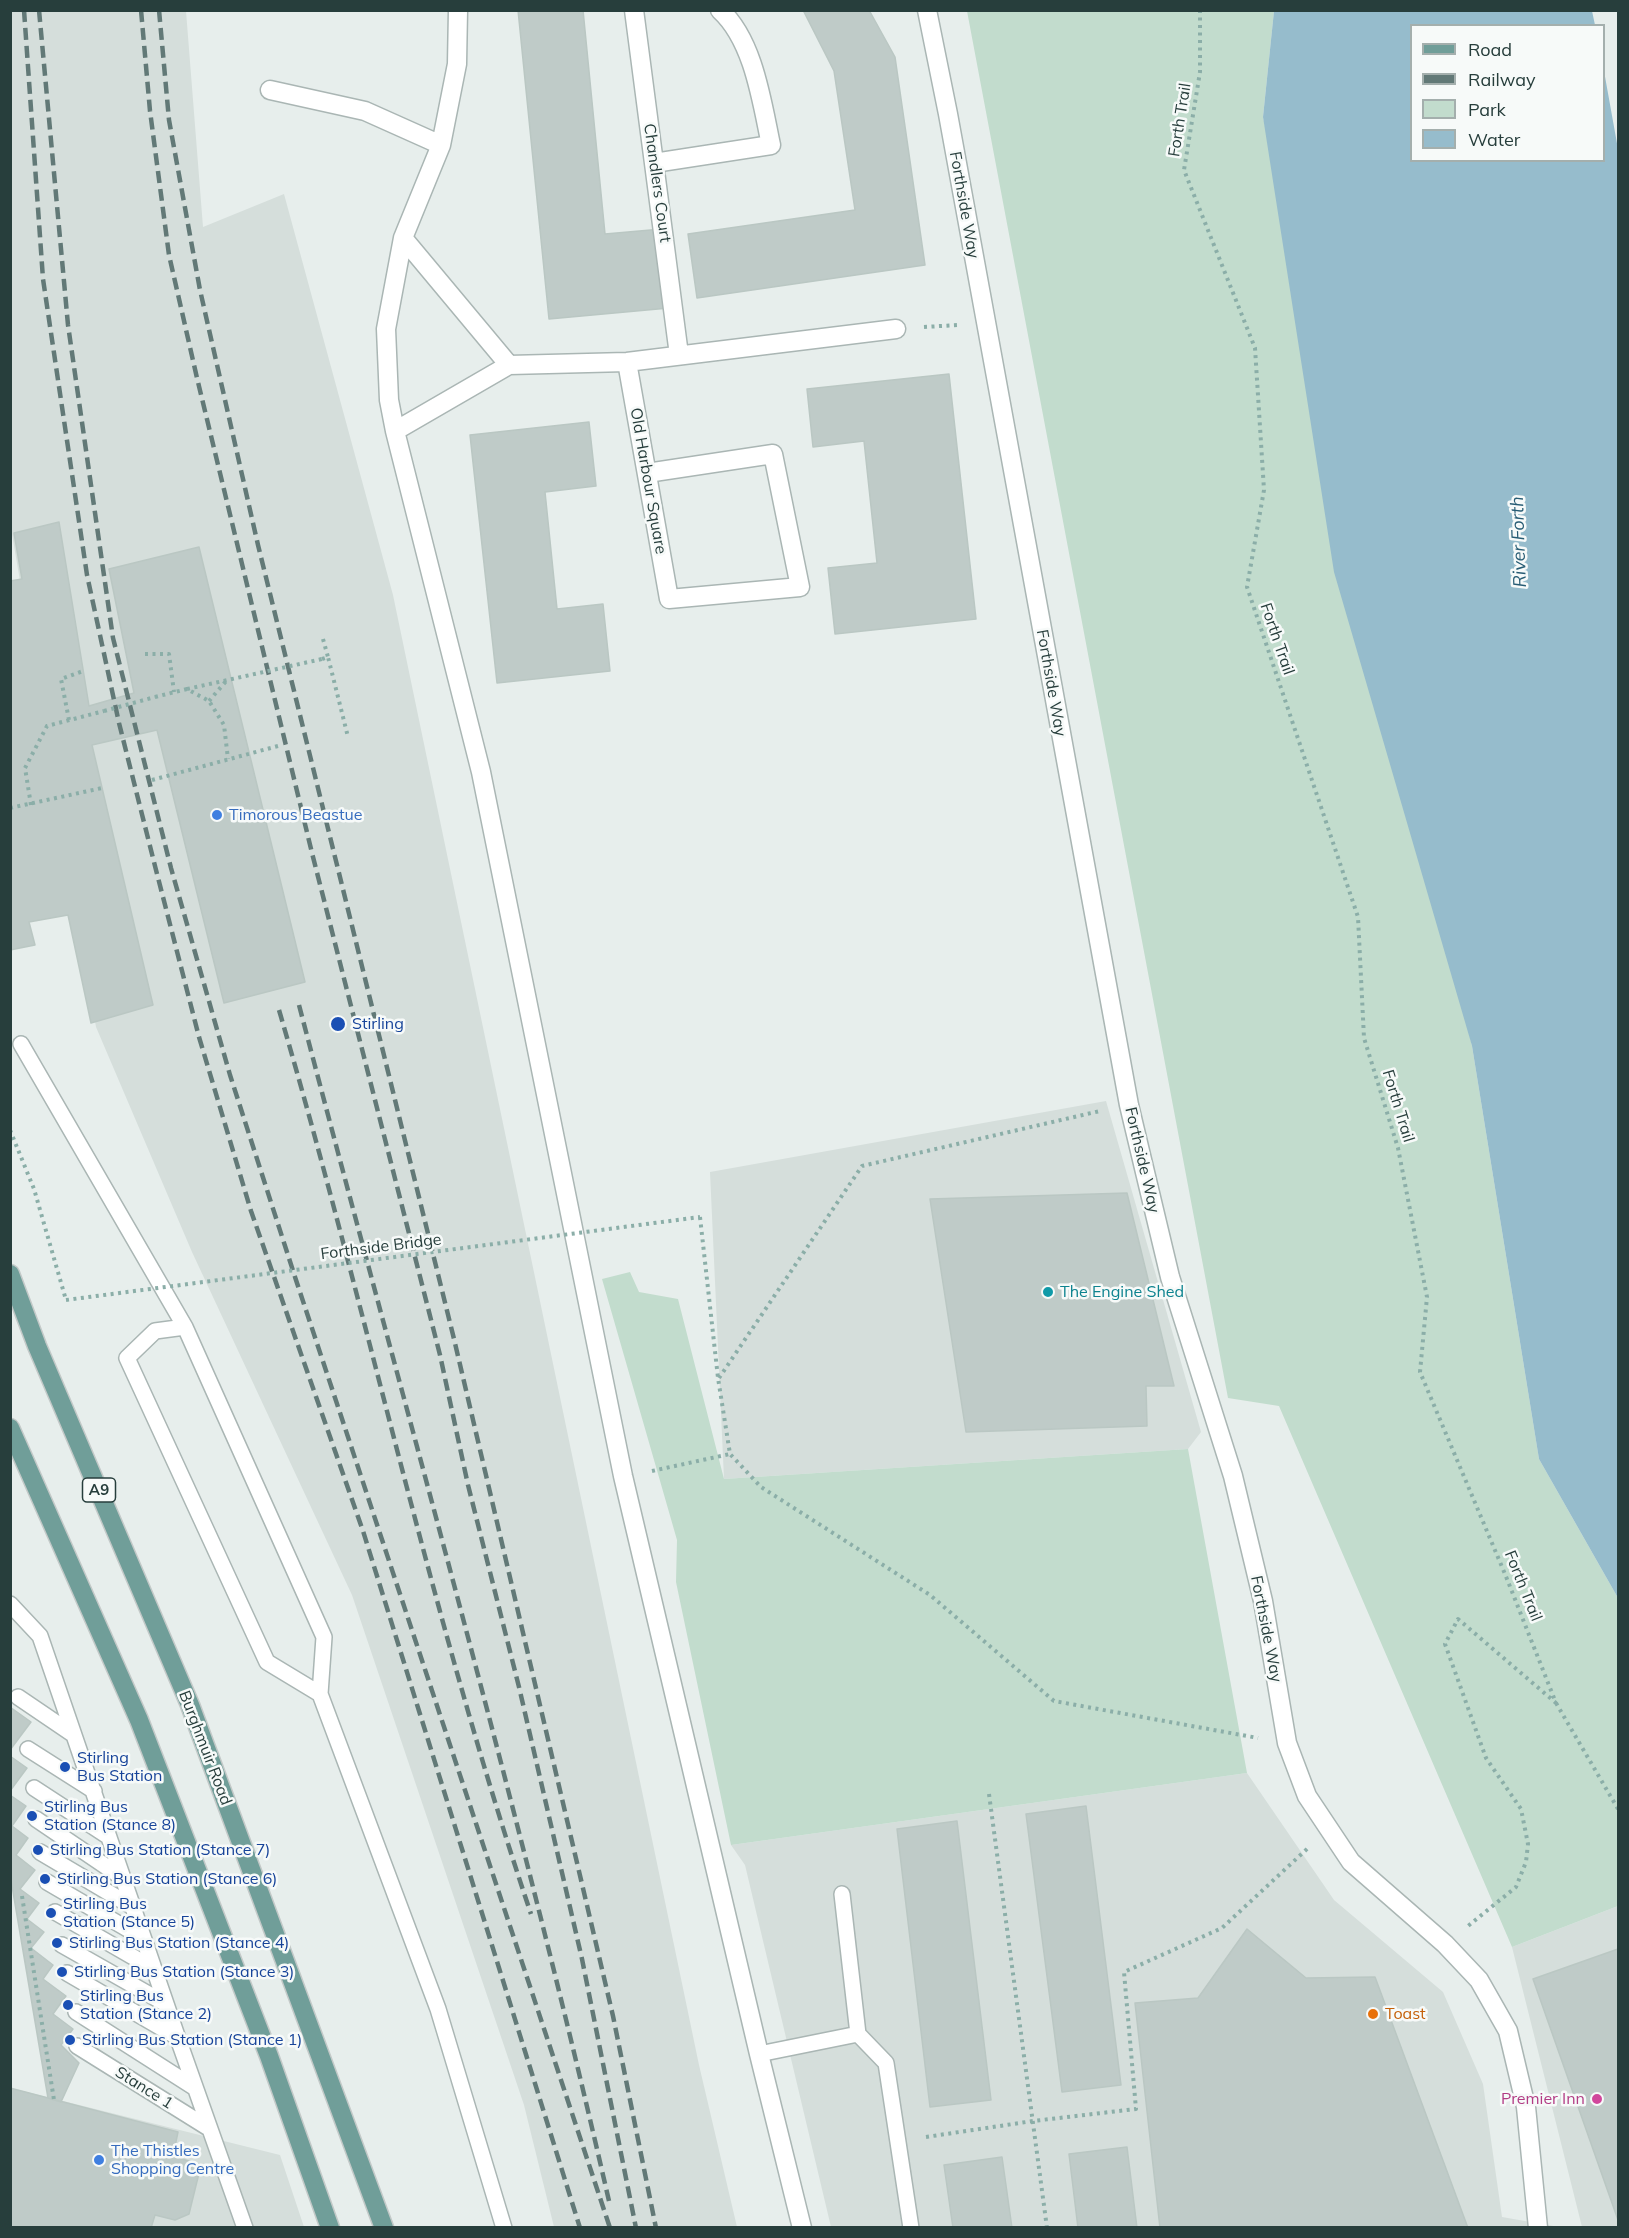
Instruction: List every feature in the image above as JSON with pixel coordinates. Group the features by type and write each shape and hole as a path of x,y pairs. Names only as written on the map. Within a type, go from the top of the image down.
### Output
{"main road":[{"name":"Burghmuir Road","path":"10,1274 38,1346 190,1705 384,2228"},
{"path":"10,1428 139,1720 269,2056 330,2228"}],"street":[{"path":"458,10 457,64 441,145 403,238 386,328 389,400 481,772 623,1476 802,2228"},
{"name":"Chandlers Court","path":"634,10 680,355"},
{"path":"654,163 771,145 755,69 729,19 720,10"},
{"name":"Forthside Way","path":"927,10 1129,1104 1170,1277 1233,1476 1263,1601 1287,1743 1307,1796 1351,1862 1445,1944 1479,1980 1508,2031 1526,2108 1538,2228"},
{"path":"270,90 365,111 441,145"},
{"path":"403,238 509,365"},
{"path":"395,431 509,365 627,362 896,329"},
{"name":"Old Harbour Square","path":"627,362 669,599 800,587 773,454 647,473"}],"lane":[{"path":"21,1044 185,1327 324,1637 320,1694 438,2009 504,2228"},
{"path":"185,1327 155,1331 127,1358 267,1662 320,1694"},
{"path":"10,1604 40,1636 245,2228"},
{"path":"18,1697 74,1735"},
{"path":"28,1749 94,1791"},
{"path":"34,1788 109,1837"},
{"path":"36,1819 123,1878"},
{"path":"40,1851 133,1907"},
{"path":"47,1882 144,1938"},
{"path":"842,1894 858,2034 886,2063 911,2228"},
{"path":"55,1912 154,1969"},
{"path":"62,1944 166,2004"},
{"path":"68,1973 177,2037"},
{"path":"76,2013 195,2088"},
{"path":"759,2054 858,2034"},
{"name":"Stance 1","path":"77,2046 210,2129"}],"path":[{"name":"Forth Trail","path":"1200,10 1200,72 1184,170 1255,348 1264,490 1246,587 1358,916 1364,1038 1398,1148 1426,1297 1420,1372 1556,1702"},
{"path":"896,329 985,323"},
{"path":"323,639 348,736"},
{"path":"145,654 168,654 174,692"},
{"path":"31,805 25,768 47,726 174,692 328,657"},
{"path":"69,720 61,679 83,671"},
{"path":"208,701 227,680"},
{"path":"187,689 208,701 224,725 228,759"},
{"path":"152,780 278,746"},
{"path":"10,808 102,788"},
{"path":"1129,1104 862,1166 718,1378 730,1454 761,1487 930,1595 1054,1701 1287,1743"},
{"name":"Forthside Bridge","path":"10,1130 34,1189 66,1300 700,1217 718,1378"},
{"path":"623,1476 683,1466 730,1454"},
{"path":"1445,1944 1516,1887 1526,1862 1528,1844 1521,1809 1486,1758 1445,1644 1458,1619 1556,1702 1618,1809"},
{"path":"989,1794 1047,2228"},
{"path":"898,2141 1033,2121 1136,2109 1124,1972 1222,1928 1329,1829"},
{"path":"21,1894 54,2100"}],"shaded area":[{"path":"10,11 186,11 203,227 284,194 393,595 699,2065 737,2227 554,2227 524,2105 352,1595 192,1252 96,1027 11,528"},
{"path":"1106,1101 1201,1432 1188,1449 724,1479 710,1172"},
{"path":"1247,1773 1334,1900 1443,1992 1483,2084 1502,2217 1559,2227 831,2227 745,1865 731,1845"},
{"path":"1618,1906 1618,2227 1582,2227 1512,1947"},
{"name":"The Thistles Shopping Centre","path":"11,2088 280,2155 304,2227 11,2228"}],"green space":[{"path":"967,11 1274,11 1263,117 1472,1046 1539,1459 1618,1598 1618,1906 1512,1947 1279,1406 1228,1398"},
{"path":"630,1272 639,1292 678,1299 724,1479 1188,1449 1247,1773 731,1845 676,1582 677,1540 602,1279"}],"water":[{"name":"River Forth","path":"1274,11 1592,11 1595,24 1410,24 1410,162 1605,162 1605,77 1618,149 1618,1598 1539,1459 1472,1046 1334,572 1263,117"}],"building":[{"path":"518,10 583,10 605,234 662,229 669,308 549,319"},
{"path":"803,10 869,10 895,57 925,265 697,298 688,234 855,210 834,71"},
{"path":"949,374 976,619 835,634 828,568 877,563 864,441 813,447 807,389"},
{"path":"589,422 596,486 545,492 557,609 603,604 610,671 497,683 470,435"},
{"path":"59,522 89,706 134,693 109,569 199,547 305,982 224,1003 157,730 92,745 153,1005 91,1023 68,915 29,922 35,945 10,950 10,581 22,579 14,533"},
{"name":"The Engine Shed","path":"1127,1193 1174,1386 1146,1386 1147,1426 966,1432 930,1199"},
{"path":"10,1707 31,1722 10,1750"},
{"path":"10,1756 27,1768 10,1791"},
{"path":"10,1795 26,1806 12,1826 28,1838 16,1855 35,1870 20,1889 39,1903 27,1919 44,1932 31,1948 53,1965 43,1979 66,1996 53,2014 73,2029 61,2045 79,2063 61,2102 48,2098 10,1874"},
{"path":"1086,1806 1121,2085 1062,2092 1026,1814"},
{"path":"957,1821 991,2100 930,2107 897,1829"},
{"path":"1247,1929 1306,1978 1375,1977 1468,2228 1160,2228 1135,2003 1198,1998"},
{"name":"Premier Inn","path":"1618,1949 1618,2220 1533,1979"},
{"name":"The Thistles Shopping Centre","path":"10,2088 178,2132 173,2156 201,2165 189,2214 175,2220 155,2215 151,2228 10,2228"},
{"path":"1127,2147 1137,2228 1078,2228 1069,2154"},
{"path":"1002,2157 1012,2228 953,2228 944,2165"}],"railway":[{"path":"24,10 43,279 87,575 119,723 199,1037 251,1211 363,1531 580,2228"},
{"path":"39,10 68,325 113,638 171,868 230,1075 296,1280 610,2228"},
{"path":"141,10 150,111 169,255 312,853 440,1355 468,1485 519,1687 582,1959 636,2228"},
{"path":"159,10 169,120 200,290 258,545 454,1339 613,2016 656,2228"},
{"path":"299,1005 498,1751 574,2051 609,2201"},
{"path":"279,1010 462,1690 531,1914"}],"place":[{"name":"Timorous Beastue","path":"217,815"},
{"name":"Stirling","path":"338,1024"},
{"name":"The Engine Shed","path":"1048,1292"},
{"name":"Stirling Bus Station","path":"65,1767"},
{"name":"Stirling Bus Station (Stance 8)","path":"32,1816"},
{"name":"Stirling Bus Station (Stance 7)","path":"38,1850"},
{"name":"Stirling Bus Station (Stance 6)","path":"45,1879"},
{"name":"Stirling Bus Station (Stance 5)","path":"51,1913"},
{"name":"Stirling Bus Station (Stance 4)","path":"57,1943"},
{"name":"Stirling Bus Station (Stance 3)","path":"62,1972"},
{"name":"Stirling Bus Station (Stance 2)","path":"68,2005"},
{"name":"Toast","path":"1373,2014"},
{"name":"Stirling Bus Station (Stance 1)","path":"70,2040"},
{"name":"Premier Inn","path":"1597,2099"},
{"name":"The Thistles Shopping Centre","path":"99,2160"}]}
